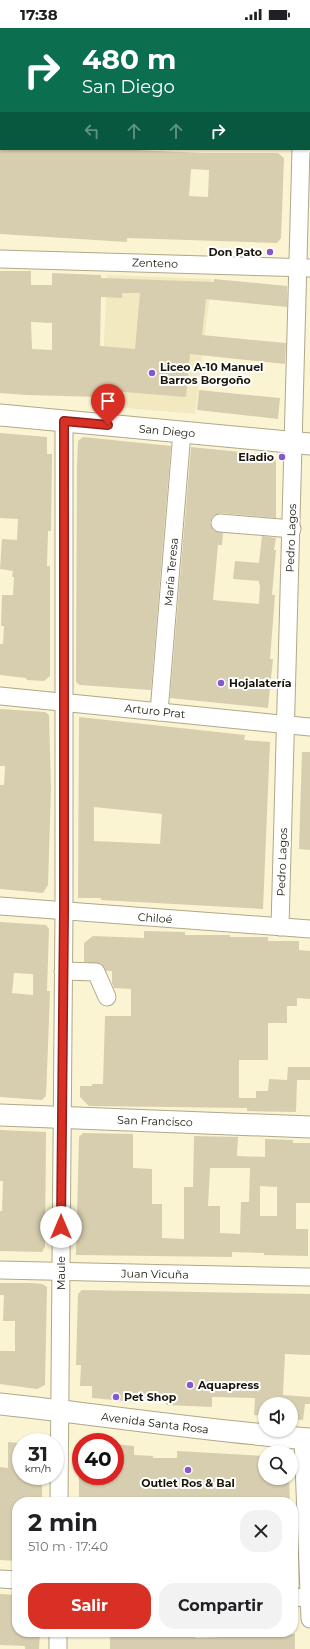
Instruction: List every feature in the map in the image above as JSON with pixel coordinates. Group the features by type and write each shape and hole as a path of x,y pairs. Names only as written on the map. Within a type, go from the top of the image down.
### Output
{"main road":[{"name":"San Diego","path":"0,415 302,443"},
{"name":"San Francisco","path":"0,1115 310,1127"},
{"name":"Avenida Santa Rosa","path":"0,1404 60,1410 192,1428 307,1439"}],"street":[{"name":"Pedro Lagos","path":"280,927 292,529 302,443 304,267 301,150"},
{"name":"Zenteno","path":"0,259 304,267"},
{"name":"Maule","path":"59,1497 64,911 64,421"},
{"name":"María Teresa","path":"159,712 182,432"},
{"path":"220,523 292,529"},
{"name":"Arturo Prat","path":"0,696 310,727"},
{"name":"Chiloé","path":"0,906 310,929"},
{"path":"63,971 96,972 107,997"},
{"name":"Juan Vicuña","path":"0,1270 310,1277"},
{"path":"307,1439 304,1597 310,1619"},
{"path":"0,1578 12,1579"},
{"path":"58,1637 58,1649"}],"shaded area":[{"name":"Liceo A-10 Manuel Barros Borgoño","path":"107,275 212,279 195,414 105,406 104,340"}],"building":[{"path":"0,150 134,150 204,153 278,153 284,158 281,238 277,243 127,238 127,242 0,234","holes":["191,169 209,170 208,197 189,196"]},
{"path":"0,271 31,271 31,285 52,285 52,273 101,275 101,278 214,282 214,279 287,286 287,307 206,299 202,335 286,343 285,364 190,354 186,397 100,390 100,397 0,393","holes":["122,293 140,293 135,349 100,346 101,297 122,298","31,322 52,323 52,350 32,349"]},
{"path":"199,390 280,398 278,419 197,410"},
{"path":"0,433 47,437 47,454 52,454 51,531 48,531 47,566 50,566 50,676 44,681 27,680 26,678 0,675 0,644 3,644 4,626 1,626 2,595 13,595 14,577 12,577 13,571 0,569 2,539 17,540 18,519 0,518"},
{"path":"83,437 171,446 151,690 80,685 76,682 77,467 78,441"},
{"path":"191,447 272,455 276,461 276,518 220,513 212,517 210,523 214,531 223,533 222,545 218,545 213,600 259,604 259,581 233,579 235,561 259,563 262,536 276,538 272,595 275,595 270,659 273,659 268,708 170,698"},
{"path":"0,709 45,712 49,715 51,788 48,885 43,893 0,889 0,785 4,785 5,766 0,766"},
{"path":"79,717 245,735 244,740 270,742 263,909 101,900 101,898 78,898","holes":["94,807 162,814 160,844 94,841"]},
{"path":"302,752 310,752 310,850 299,849"},
{"path":"0,922 46,925 49,929 47,991 50,991 46,1096 42,1100 0,1097","holes":["14,973 33,974 33,995 12,993"]},
{"path":"144,931 185,932 185,935 268,937 268,941 299,941 299,950 310,951 310,999 297,998 297,1006 287,1006 287,1023 268,1023 268,1060 239,1060 239,1098 256,1098 256,1091 268,1091 269,1079 287,1080 288,1067 310,1067 310,1080 297,1080 296,1112 247,1111 247,1108 89,1106 80,1097 80,1086 103,1084 105,1016 131,1016 131,989 114,988 112,983 112,971 106,971 101,964 84,962 84,943 93,936 144,938"},
{"path":"0,1130 46,1132 45,1247 42,1252 0,1251 0,1211 2,1211 3,1181 0,1181"},
{"path":"83,1133 133,1134 133,1168 152,1169 152,1204 162,1204 162,1238 184,1239 184,1187 193,1187 194,1136 238,1137 237,1156 265,1157 265,1139 293,1140 293,1143 310,1143 310,1203 296,1203 296,1229 308,1229 308,1256 264,1255 264,1253 232,1252 232,1257 76,1255 79,1137","holes":["210,1168 250,1168 249,1202 241,1202 240,1234 220,1233 220,1206 208,1206","260,1186 277,1187 277,1216 260,1216"]},
{"path":"0,1283 31,1283 42,1284 47,1287 45,1385 37,1389 0,1384 0,1351 15,1351 15,1321 3,1321 4,1295 0,1295"},
{"path":"82,1290 310,1294 310,1355 285,1354 283,1395 310,1397 310,1404 305,1404 303,1420 298,1420 298,1397 258,1397 258,1415 254,1415 255,1398 212,1397 212,1407 166,1405 166,1400 136,1398 136,1402 92,1398 92,1386 80,1386 81,1365 76,1365 78,1294"},
{"path":"8,1442 12,1442 12,1485 42,1485 42,1497 12,1497 12,1561 0,1560 0,1467 8,1468"},
{"path":"124,1445 134,1446 134,1455 153,1456 153,1458 177,1458 177,1451 258,1456 258,1485 289,1485 290,1497 79,1497 79,1485 124,1485"},
{"path":"0,1594 12,1595 12,1637 40,1637 39,1649 25,1649 25,1646 0,1645"},
{"path":"110,1637 295,1637 295,1649 110,1649"}],"place":[{"name":"Don Pato","path":"270,252"},
{"name":"Liceo A-10 Manuel Barros Borgoño","path":"152,373"},
{"name":"Eladio","path":"282,457"},
{"name":"Hojalatería","path":"221,683"},
{"name":"Aquapress","path":"190,1385"},
{"name":"Pet Shop","path":"116,1397"},
{"name":"Outlet Ros & Bal","path":"188,1470"}],"route":[{"path":"61,1227 64,911 64,421 108,425"}]}
